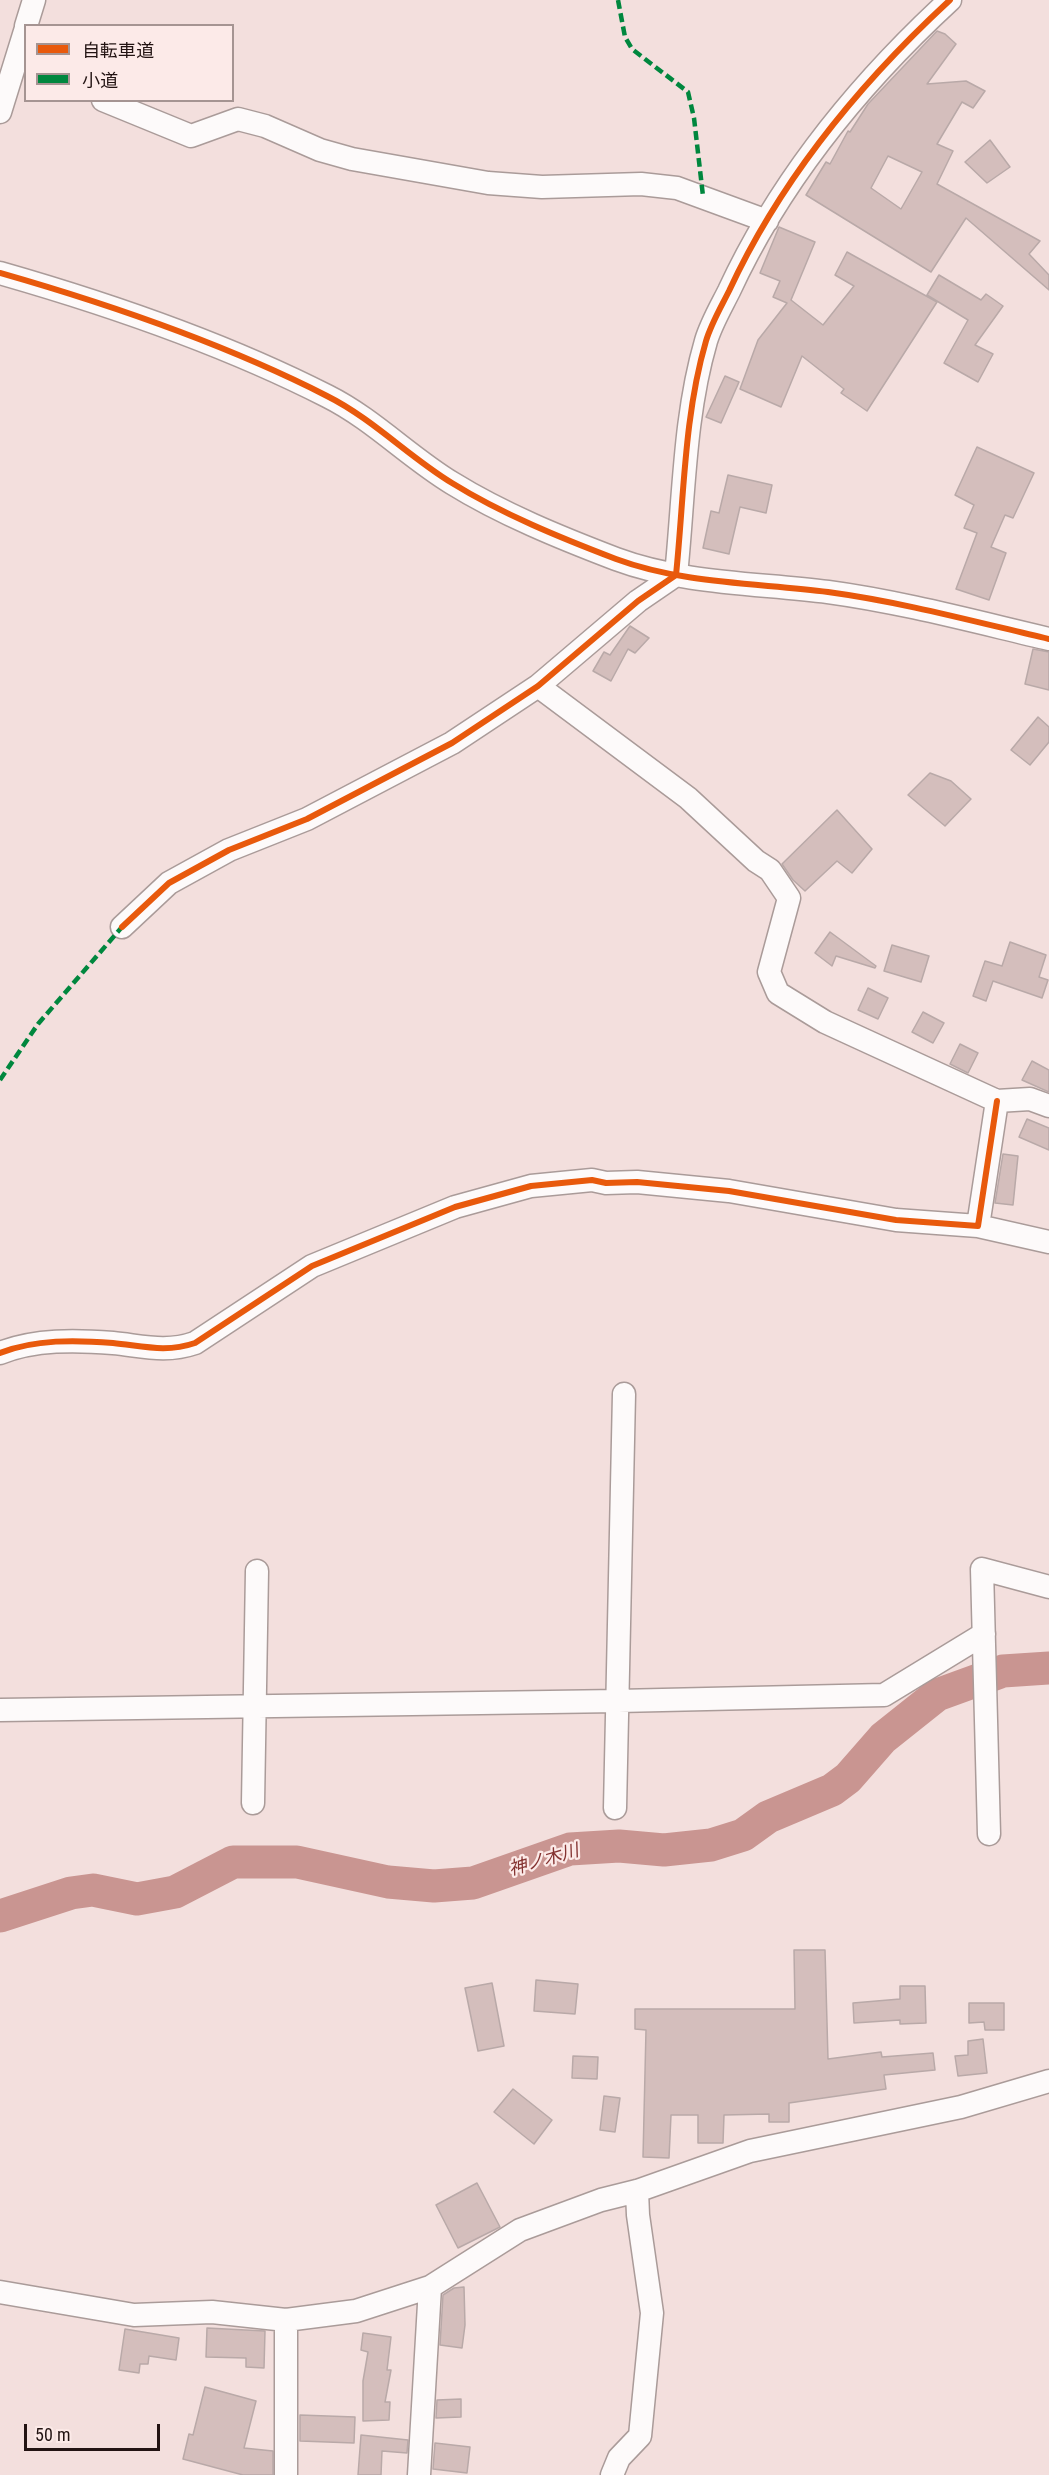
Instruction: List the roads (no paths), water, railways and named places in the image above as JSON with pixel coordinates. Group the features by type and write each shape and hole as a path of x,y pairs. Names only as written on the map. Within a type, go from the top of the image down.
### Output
{"street":[{"path":"27,24 34,0"},
{"path":"123,927 170,883 229,850 307,819 452,743 537,686 638,601 676,575 693,406 706,339 751,245 829,130 859,94 950,0"},
{"path":"0,112 20,66 24,40"},
{"path":"108,102 190,136 238,119 265,126 320,150 352,159 488,183 542,187 641,184 677,188 767,221"},
{"path":"0,273 81,296 156,321 306,387 359,415 416,460 455,485 547,530 599,552 676,575 831,593 1049,639"},
{"path":"537,686 688,798 756,861 770,870 789,898 769,972 778,993 825,1022 997,1101 1030,1099 1049,1106"},
{"path":"978,1226 997,1101"},
{"path":"0,1353 32,1342 114,1343 177,1350 195,1343 312,1266 455,1207 531,1186 592,1180 606,1183 637,1182 729,1191 896,1220 978,1226 1049,1242"},
{"path":"615,1808 624,1394"},
{"path":"989,1834 982,1569 1049,1587"},
{"path":"253,1803 257,1571"},
{"path":"0,1710 884,1695 984,1634"},
{"path":"0,2292 134,2315 212,2312 286,2320 356,2311 430,2287 520,2230 601,2200 637,2191 750,2151 961,2107 1049,2081"},
{"path":"612,2475 619,2458 640,2436 652,2313 638,2215 637,2191"},
{"path":"420,2475 430,2287"},
{"path":"286,2320 286,2475"}],"waterway":[{"name":"神ノ木川","path":"0,1916 71,1893 93,1890 137,1899 175,1892 233,1862 297,1862 388,1882 434,1886 473,1883 570,1849 619,1846 664,1850 711,1845 743,1835 768,1817 832,1790 848,1778 883,1738 937,1695 1003,1671 1049,1668"}]}
